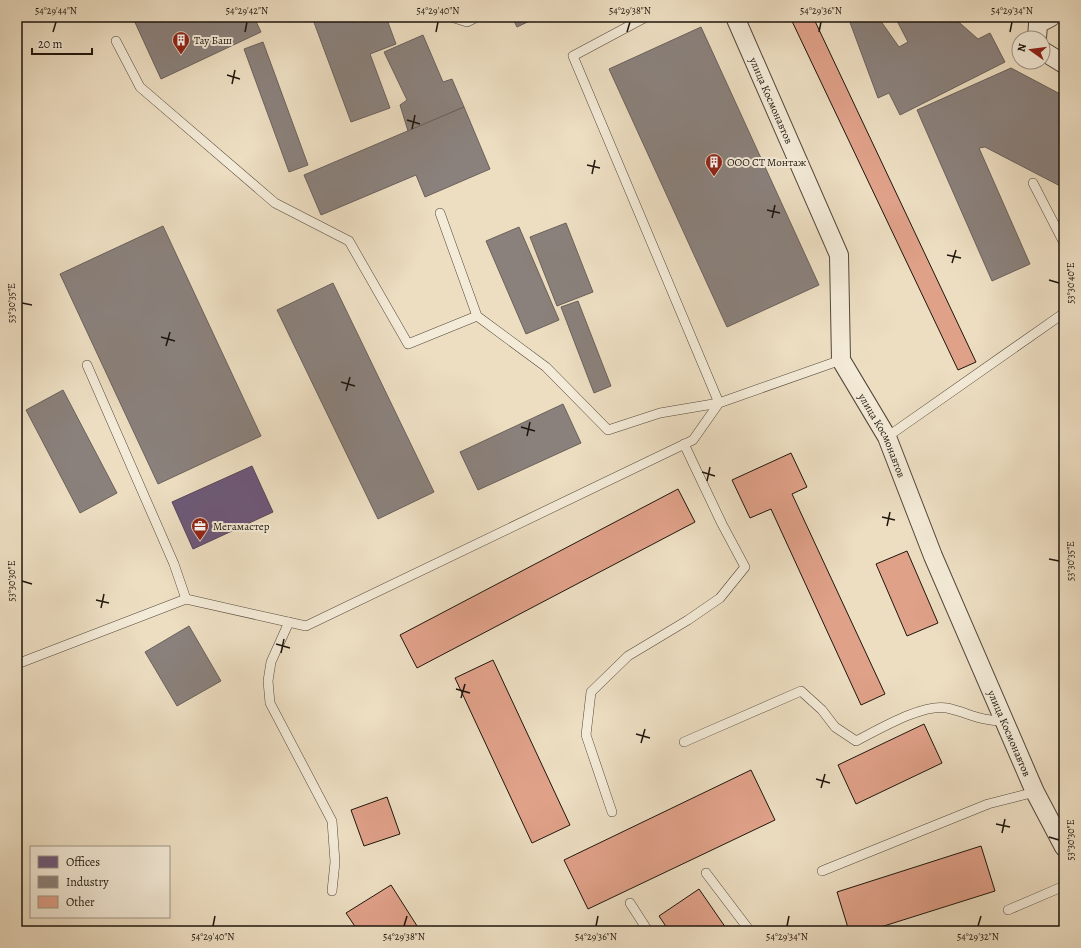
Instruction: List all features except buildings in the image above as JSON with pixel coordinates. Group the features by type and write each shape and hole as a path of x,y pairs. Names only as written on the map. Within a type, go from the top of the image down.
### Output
{"street":[{"name":"улица Космонавтов","path":"735,17 838,254 842,360 887,437 933,556 1004,721 1035,792 1064,848"},
{"path":"1038,30 1038,24 1051,17"},
{"path":"1051,56 1064,64"}],"lane":[{"path":"451,17 467,22 477,17"},
{"path":"646,17 573,56 719,403"},
{"path":"116,41 140,87 275,203 349,241 408,344 477,316"},
{"path":"1033,183 1064,243"},
{"path":"440,213 477,316 546,367 608,430 660,413 719,403 842,360"},
{"path":"887,437 1064,313"},
{"path":"87,364 174,564 186,599"},
{"path":"17,664 186,599 306,626 693,440 719,403"},
{"path":"612,812 586,735 591,692 628,656 688,620 720,598 745,567 722,524 684,444"},
{"path":"289,622 271,662 268,681 270,703 332,821 335,862 332,891"},
{"path":"684,742 801,691 822,710 835,727 856,741 918,711 946,708 988,721 1004,721"},
{"path":"822,871 988,804 1035,792"},
{"path":"706,873 750,931"},
{"path":"1008,910 1064,886"},
{"path":"630,903 648,931"}],"place":[{"name":"Тау Баш","path":"181,55"},
{"name":"ООО СТ Монтаж","path":"714,177"},
{"name":"Мегамастер","path":"200,541"}]}
